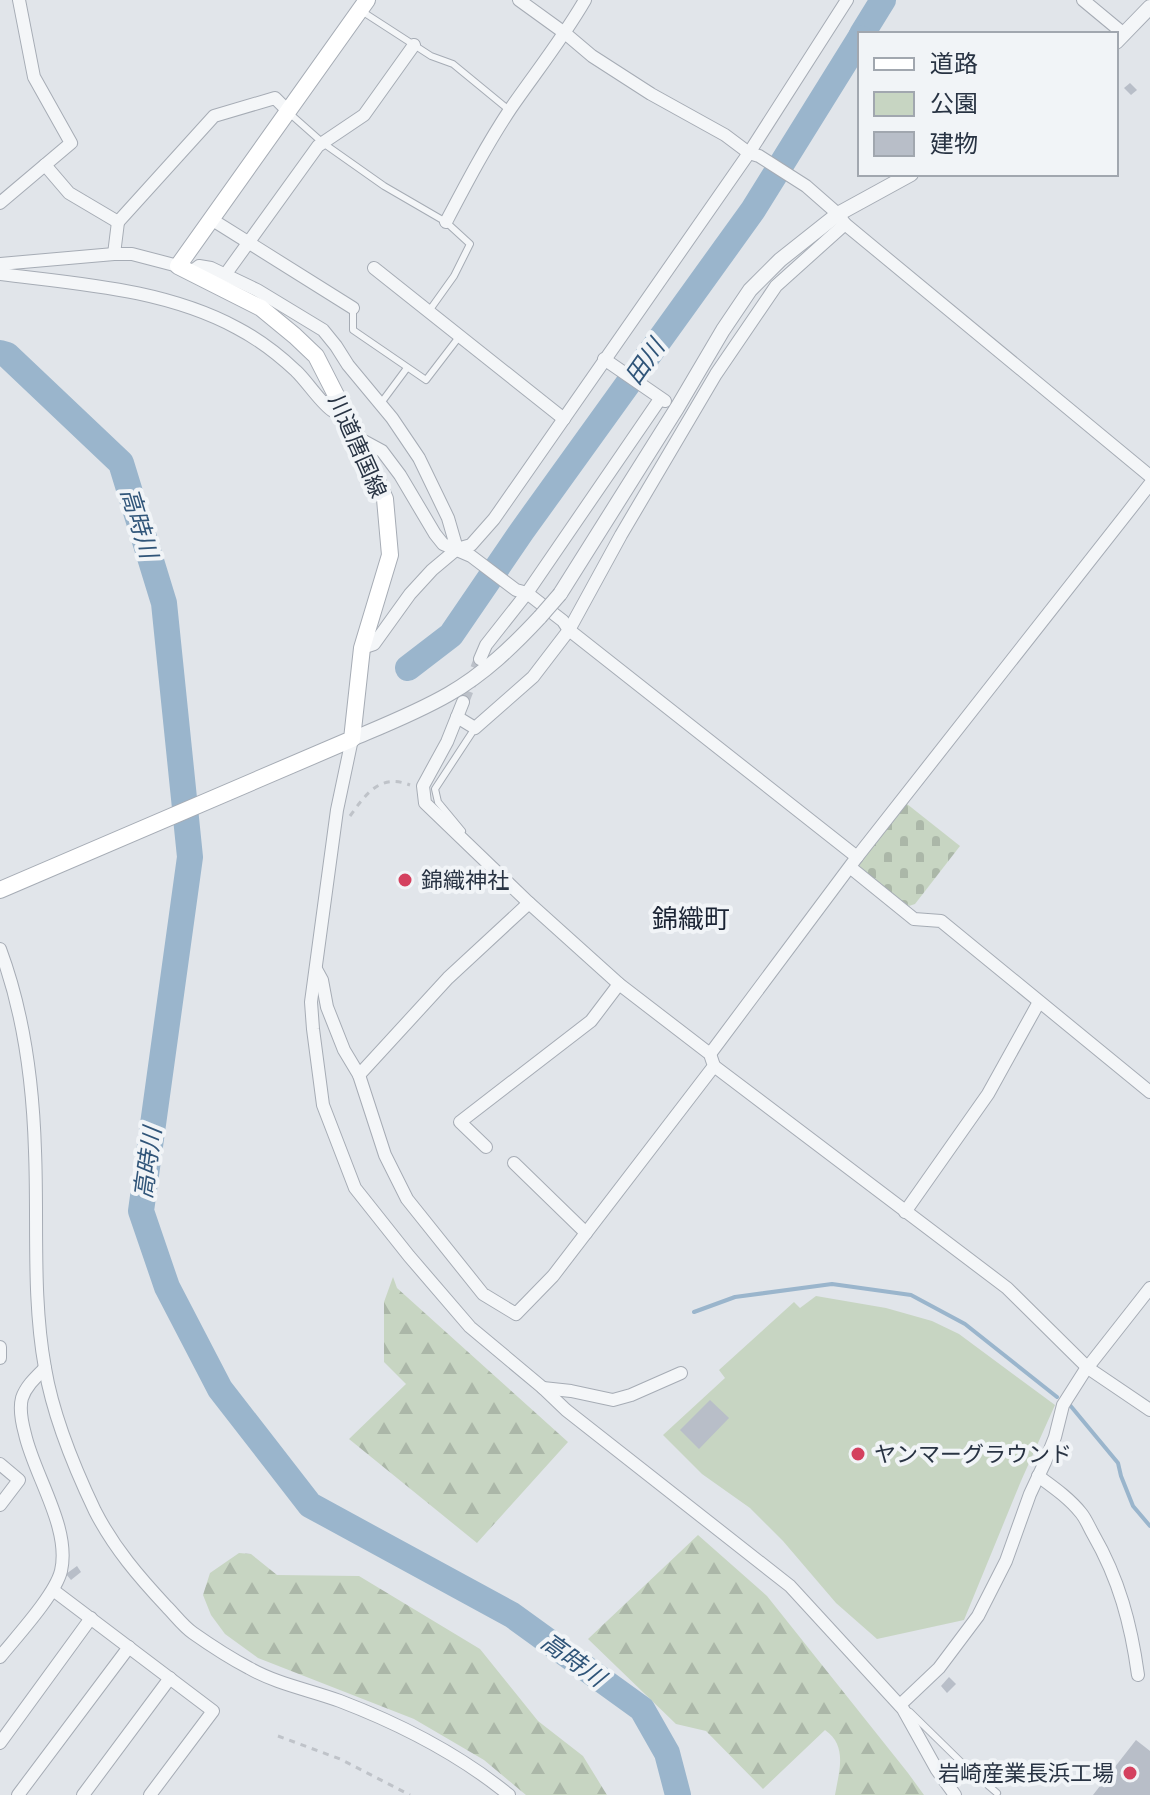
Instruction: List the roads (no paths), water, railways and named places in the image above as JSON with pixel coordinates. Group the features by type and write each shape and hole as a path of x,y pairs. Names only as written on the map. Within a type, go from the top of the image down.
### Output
{"main road":[{"path":"185,269 211,219 364,5"},
{"name":"川道唐国線","path":"185,269 261,308 316,356 385,499 390,555 362,648 352,739"},
{"path":"1,889 352,739"}],"street":[{"path":"0,203 71,143 34,77 19,0"},
{"path":"519,0 651,94 725,135 806,186 841,219 1150,476"},
{"path":"446,222 510,110 566,34 585,0"},
{"path":"362,648 374,644 410,594 432,570 457,549 471,545 494,519 754,154 847,0"},
{"path":"1083,0 1114,32"},
{"path":"1120,38 1150,7"},
{"path":"225,275 318,146 364,115 414,45"},
{"path":"114,254 118,222 214,116 275,98 288,111"},
{"path":"45,165 69,193 118,222"},
{"path":"457,717 475,728 533,677 569,630 716,374 776,286 865,198 907,176"},
{"path":"211,219 353,308"},
{"path":"841,219 780,260 750,290 560,594 509,650 449,694 352,739 337,810 311,1002 323,1105 355,1188 409,1256 470,1327 566,1410 790,1586 902,1707 937,1770 955,1795"},
{"path":"0,264 132,254 185,269 199,266 211,268 257,290 323,330 419,458 448,518 457,549"},
{"path":"374,268 564,419"},
{"path":"0,274 87,284 190,308 236,327 260,343 296,370 332,411 345,414"},
{"path":"608,362 659,398 693,415"},
{"path":"480,659 521,592 659,398"},
{"path":"358,438 382,451 443,544 471,556 563,621 569,630 854,862 914,919 941,921 1150,1092"},
{"path":"316,967 338,1036 359,1075 385,1155 407,1199 483,1294 516,1314 553,1276 586,1233 854,862 1150,484"},
{"path":"463,702 447,742 423,786 425,803 619,984 905,1212 1007,1288 1088,1368 1150,1410"},
{"path":"359,1075 448,978 529,903"},
{"path":"0,949 24,1037 32,1103 37,1281 45,1368 51,1398 82,1483 108,1535 139,1578 191,1631 251,1669 382,1718 429,1742 509,1795"},
{"path":"486,1147 460,1122 591,1021 619,984"},
{"path":"905,1212 988,1094 1039,1002"},
{"path":"514,1163 586,1233"},
{"path":"902,1707 939,1668 978,1616 1006,1561 1055,1437 1063,1405 1150,1288"},
{"path":"0,1347 0,1358"},
{"path":"0,1657 53,1590 61,1570 62,1547 57,1523 21,1419 22,1398 30,1383 45,1368"},
{"path":"543,1388 613,1400 681,1373"},
{"path":"0,1464 19,1480 0,1505"},
{"path":"1038,1476 1081,1513 1102,1549 1131,1627 1138,1675"},
{"path":"53,1590 213,1711 150,1795"},
{"path":"0,1743 91,1618"},
{"path":"0,1631 13,1641"},
{"path":"18,1795 129,1647"},
{"path":"83,1795 170,1678"}],"lane":[{"path":"364,5 414,45 431,56 453,64 510,110"},
{"path":"288,111 323,143 384,186 446,222 470,244 454,276 429,311"},
{"path":"353,308 353,330 426,380 460,336"},
{"path":"381,404 407,368"},
{"path":"468,844 464,833 438,802 435,789 475,728"},
{"path":"902,1707 997,1793"}],"waterway":[{"name":"田川","path":"863,32 883,0"},
{"name":"田川","path":"408,668 451,635 753,210 858,41"},
{"name":"高時川","path":"0,353 7,355 121,463 164,603 190,857 141,1211 167,1287 220,1389 310,1505 512,1615 642,1709 667,1753 678,1795"},
{"path":"694,1312 735,1297 832,1284 911,1295 965,1324 1057,1397"},
{"path":"1069,1404 1118,1463 1133,1506 1150,1526"}],"tunnel":[{"path":"463,702 480,659"}],"place":[{"name":"錦織神社","path":"405,880"},
{"name":"ヤンマーグラウンド","path":"858,1454"},
{"name":"岩崎産業長浜工場","path":"1130,1773"}],"district":[{"name":"錦織町","path":"691,919"}]}
